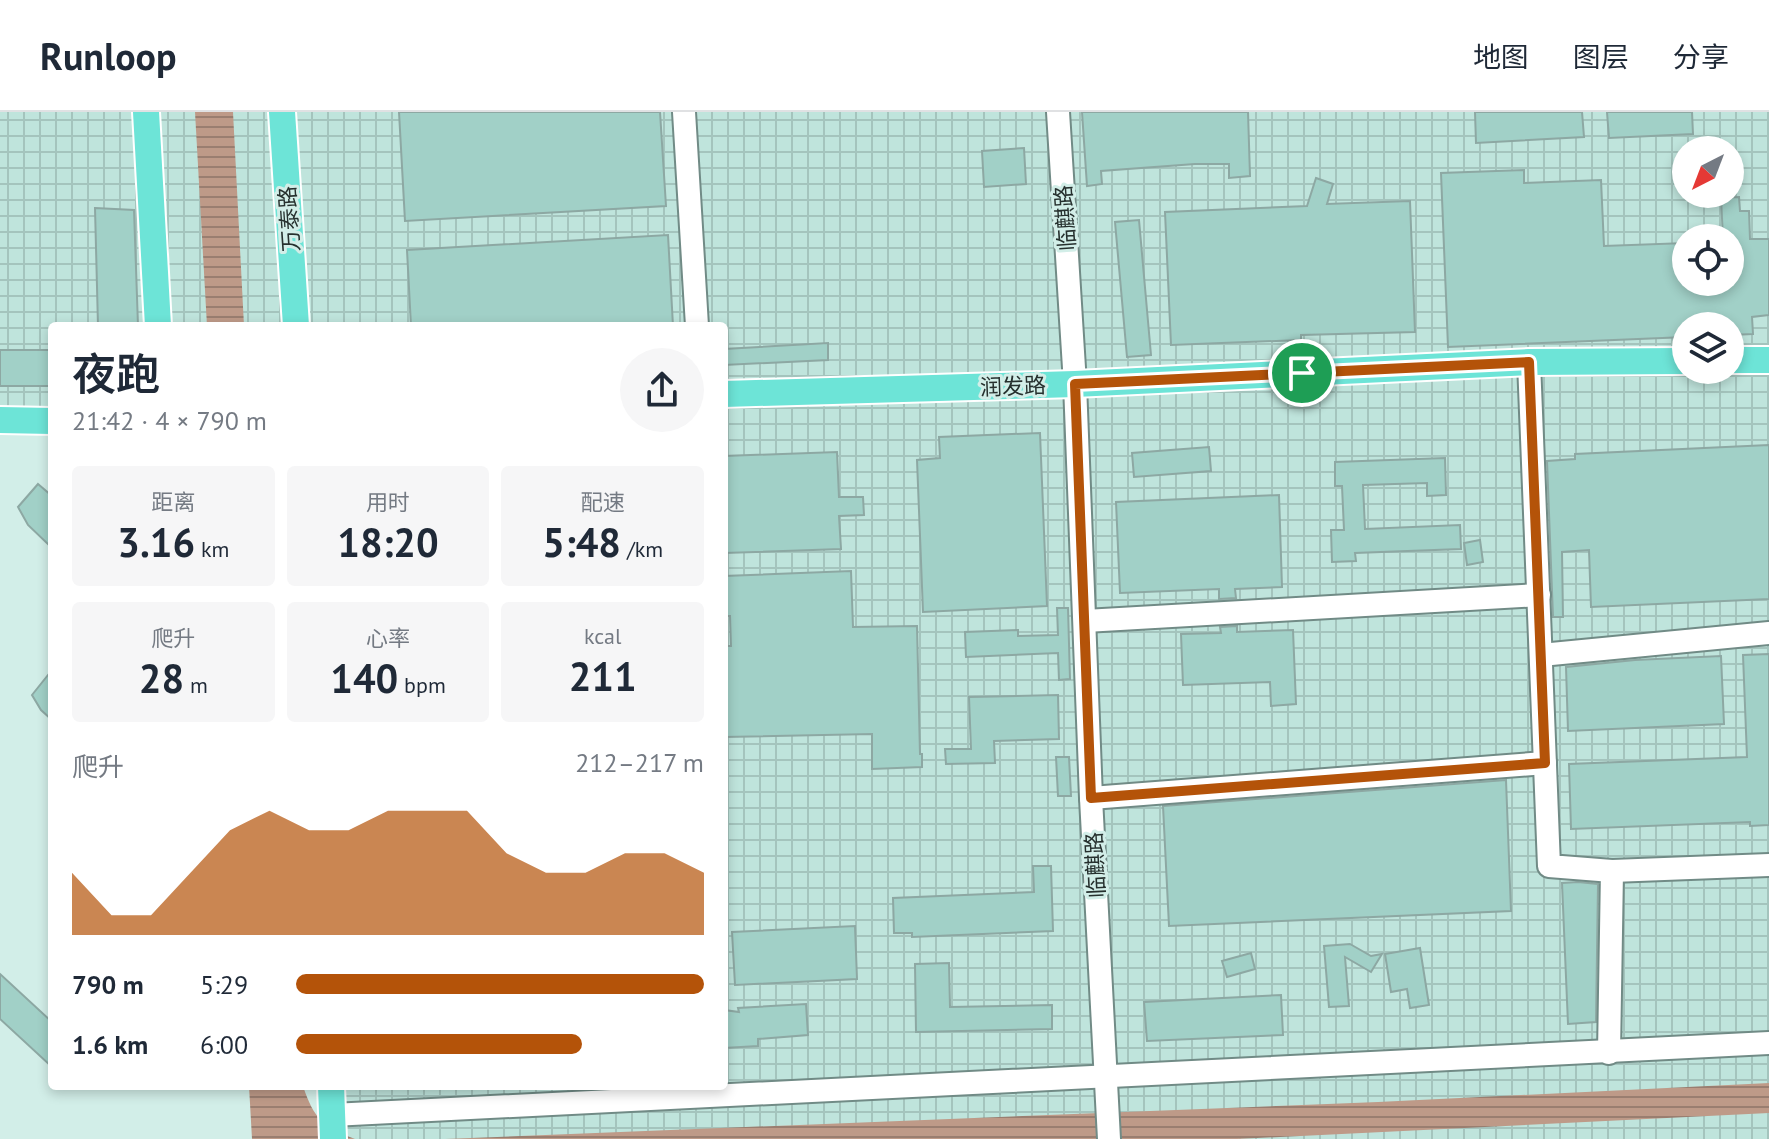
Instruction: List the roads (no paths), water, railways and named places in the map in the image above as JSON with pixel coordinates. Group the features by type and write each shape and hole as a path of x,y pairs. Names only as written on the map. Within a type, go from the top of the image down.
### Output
{"main road":[{"path":"146,112 158,322"},
{"name":"万泰路","path":"282,112 296,322"},
{"path":"1744,360 1769,360"},
{"name":"润发路","path":"728,394 1075,384 1529,362 1672,361"},
{"path":"0,420 48,421"},
{"path":"331,1090 332,1127"}],"street":[{"path":"684,112 697,322"},
{"name":"临麒路","path":"1058,112 1075,384 1091,798 1109,1139"},
{"path":"1529,362 1549,866 1612,871 1769,865"},
{"path":"1085,621 1539,595"},
{"path":"1541,655 1769,633"},
{"path":"1091,798 1545,763"},
{"path":"1609,1053 1612,871"},
{"path":"332,1127 1106,1078 1769,1043"}]}
